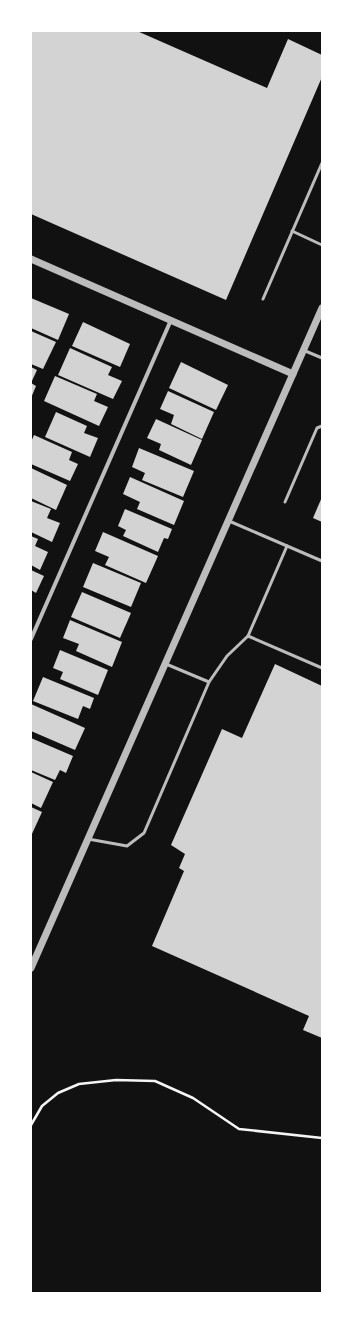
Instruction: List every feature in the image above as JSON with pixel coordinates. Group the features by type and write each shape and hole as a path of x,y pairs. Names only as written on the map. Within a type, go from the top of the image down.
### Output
{"street":[{"path":"31,258 293,374"},
{"path":"31,968 227,520 322,308"},
{"path":"31,639 171,320"}],"lane":[{"path":"263,299 322,163"},
{"path":"292,231 322,245"},
{"path":"303,350 322,358"},
{"path":"285,502 317,428 322,426"},
{"path":"227,520 322,561"},
{"path":"88,839 127,846 144,833 208,682 227,656 248,636 287,546"},
{"path":"248,636 322,668"},
{"path":"165,663 208,682"}],"path":[{"path":"31,1125 42,1106 58,1093 79,1084 116,1080 155,1081 193,1098 240,1129 322,1138"}],"building":[{"path":"31,31 137,31 267,88 288,39 322,55 322,77 226,300 31,214"},
{"path":"31,298 69,314 58,340 31,328"},
{"path":"83,322 130,344 120,367 72,346"},
{"path":"31,331 56,342 43,369 31,364"},
{"path":"70,348 112,367 108,375 122,381 113,399 58,375"},
{"path":"181,362 228,385 216,410 169,388"},
{"path":"31,367 37,370 31,383"},
{"path":"55,376 97,394 94,401 108,407 99,426 44,401"},
{"path":"31,383 36,386 31,398"},
{"path":"168,391 214,412 202,439 171,424 174,415 160,409"},
{"path":"56,412 87,426 84,433 98,438 90,457 45,437"},
{"path":"156,419 202,440 191,465 159,450 161,444 147,438"},
{"path":"34,435 72,452 69,460 78,464 70,481 31,464 31,442"},
{"path":"139,448 194,471 183,497 142,480 145,473 132,467"},
{"path":"31,468 67,485 56,510 31,498"},
{"path":"130,477 184,501 174,525 137,509 140,502 123,494"},
{"path":"322,497 322,522 313,518"},
{"path":"31,501 51,509 47,518 60,523 52,542 31,532"},
{"path":"125,509 172,529 168,539 164,538 158,552 123,536 126,530 118,526"},
{"path":"103,532 158,556 146,583 105,565 109,557 95,551"},
{"path":"31,536 38,539 35,546 48,552 40,570 31,565"},
{"path":"93,563 141,583 131,607 83,587"},
{"path":"31,570 44,576 36,593 31,590"},
{"path":"82,592 131,613 120,638 71,617"},
{"path":"70,620 122,642 112,667 76,651 79,644 63,638"},
{"path":"60,650 108,670 98,695 60,679 63,672 53,668"},
{"path":"275,664 322,686 322,1038 303,1030 309,1016 152,946 184,871 179,868 185,854 171,845 222,729 242,738"},
{"path":"43,677 94,698 90,709 83,706 78,719 33,701"},
{"path":"31,704 85,728 75,750 31,731"},
{"path":"31,738 73,756 66,773 60,770 55,780 31,770"},
{"path":"31,772 53,782 41,808 31,803"},
{"path":"31,807 42,812 31,836"}]}
